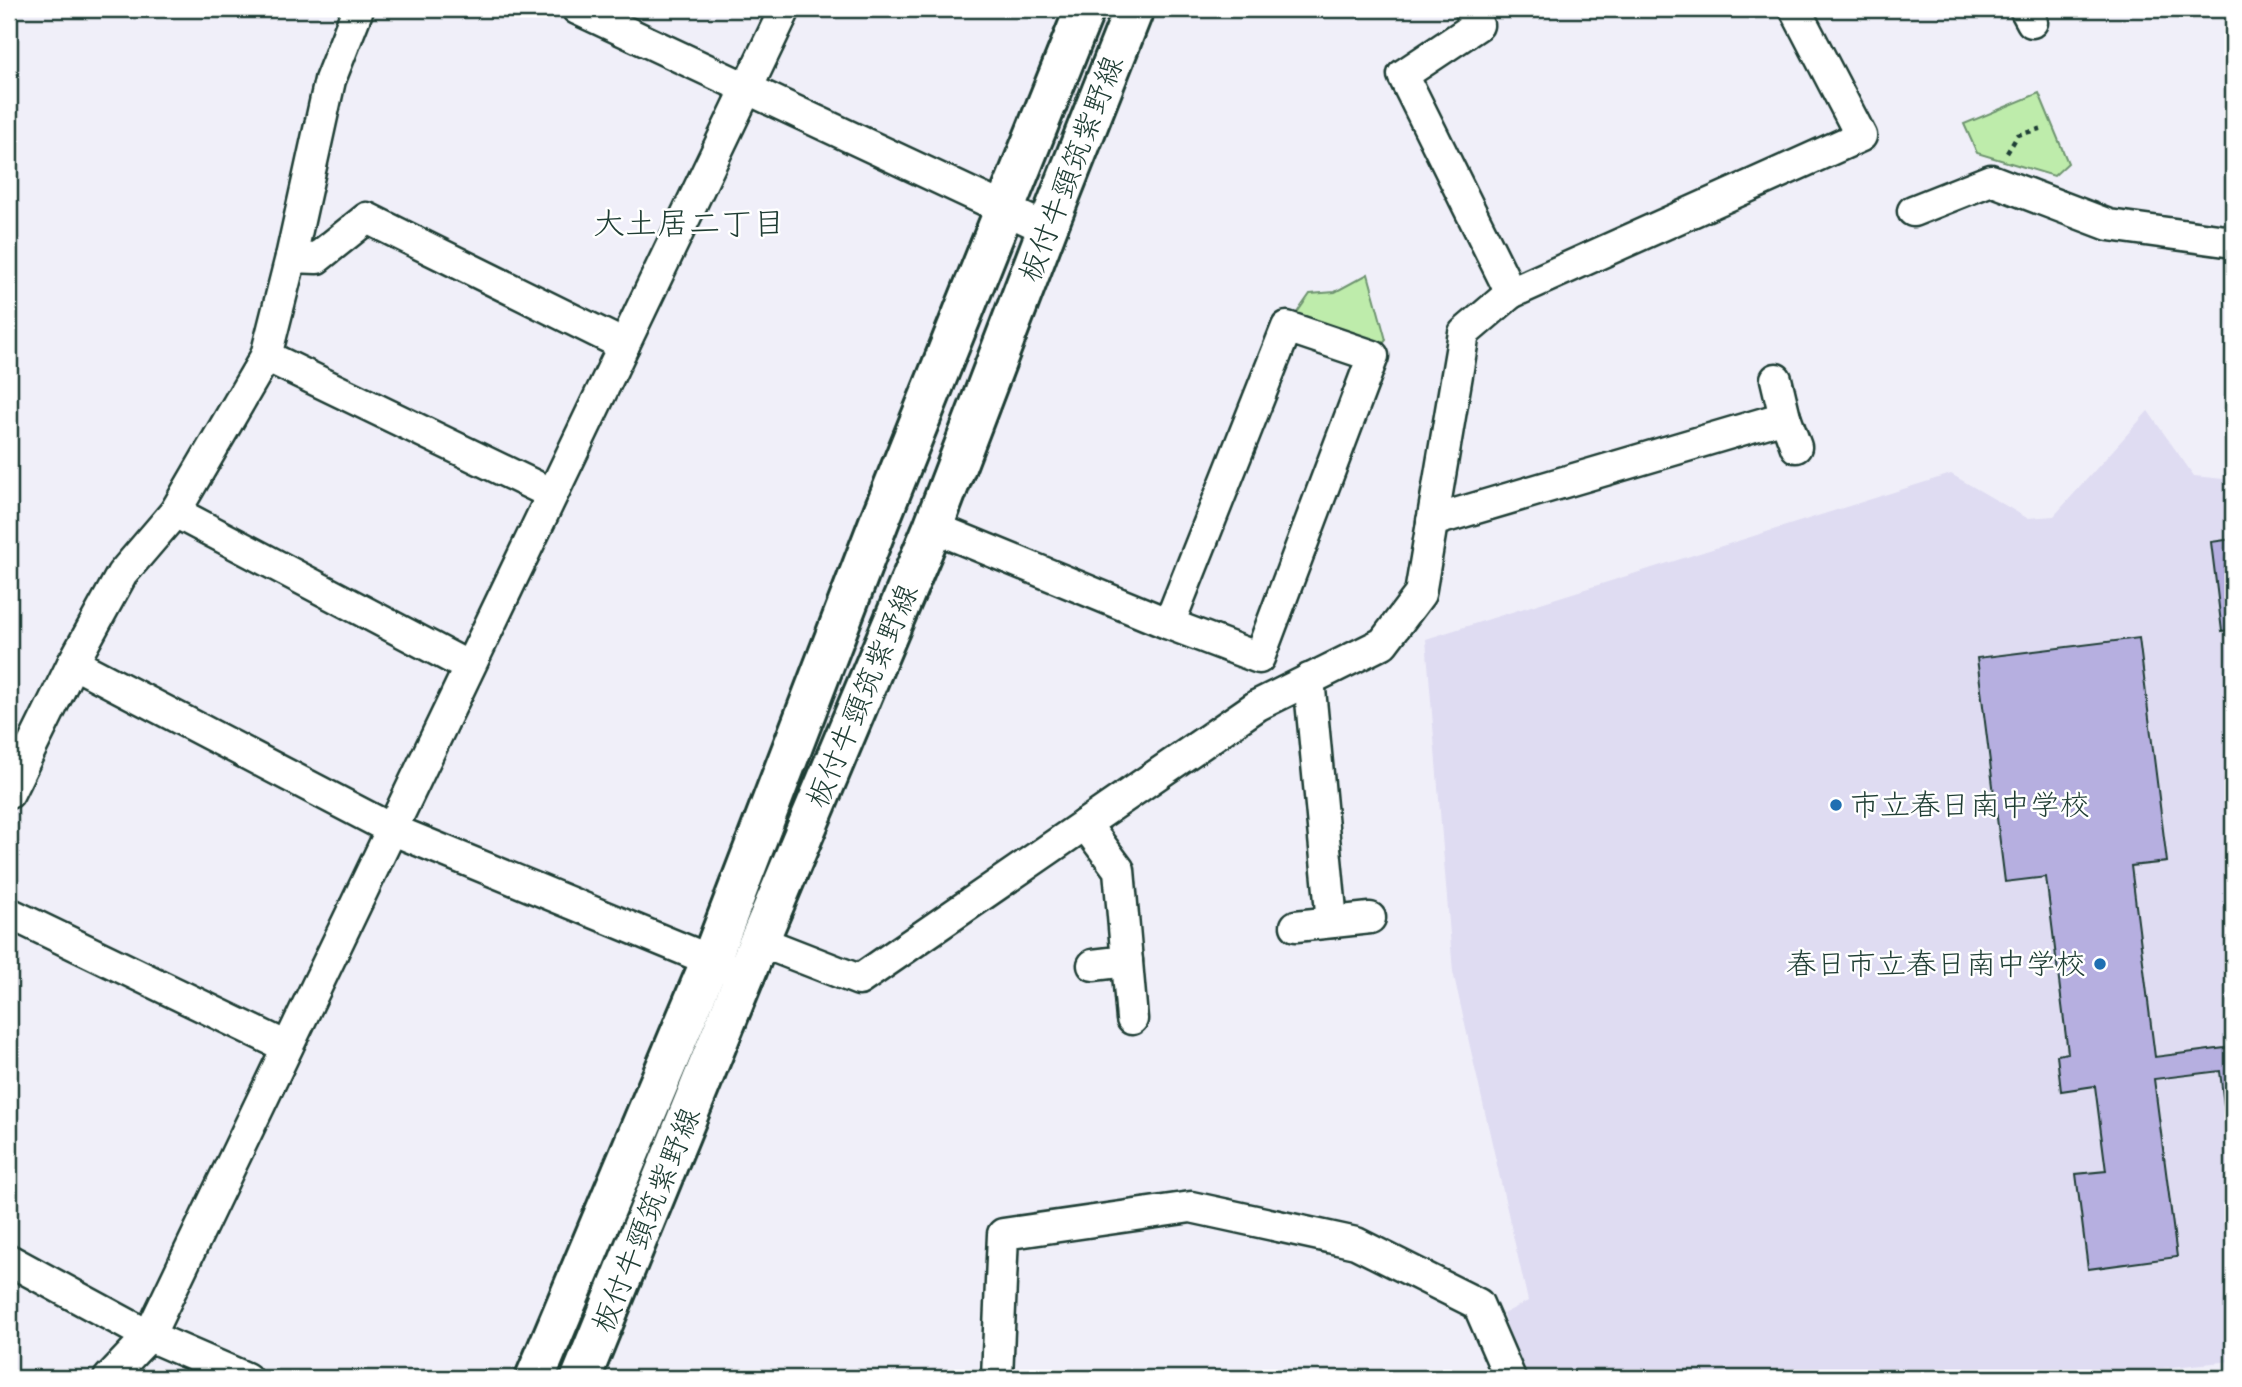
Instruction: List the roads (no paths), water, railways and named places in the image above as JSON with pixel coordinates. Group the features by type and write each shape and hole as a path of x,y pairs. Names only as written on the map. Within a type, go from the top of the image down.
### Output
{"main road":[{"name":"板付牛頸筑紫野線","path":"535,1378 710,962 878,522 1085,9"},
{"name":"板付牛頸筑紫野線","path":"581,1378 933,527 1134,9"}],"street":[{"path":"9,793 73,663 122,574 175,512 266,356 330,80 358,9"},
{"path":"577,9 1047,229"},
{"path":"108,1378 149,1336 785,9"},
{"path":"1470,9 1478,25 1402,75 1511,293"},
{"path":"73,663 391,829 710,962 753,958 859,980 1258,705 1383,643 1420,594 1464,333 1511,293 1861,136 1794,9"},
{"path":"1913,211 1991,180 2109,225 2233,242"},
{"path":"291,257 317,258 367,218 624,345"},
{"path":"933,527 1169,624 1259,658 1373,356 1287,327 1169,624"},
{"path":"266,356 552,494"},
{"path":"1776,379 1796,447"},
{"path":"1432,521 1785,417"},
{"path":"175,512 469,667"},
{"path":"1309,679 1332,922"},
{"path":"1085,824 1119,870 1132,1019"},
{"path":"9,913 287,1047"},
{"path":"1296,926 1370,918"},
{"path":"1093,965 1127,961"},
{"path":"997,1378 1003,1234 1191,1207 1356,1243 1478,1304 1510,1378"},
{"path":"9,1260 149,1336 246,1378"}],"place":[{"name":"市立春日南中学校","path":"1836,805"},
{"name":"春日市立春日南中学校","path":"2100,964"}],"district":[{"name":"大土居二丁目","path":"689,223"}]}
